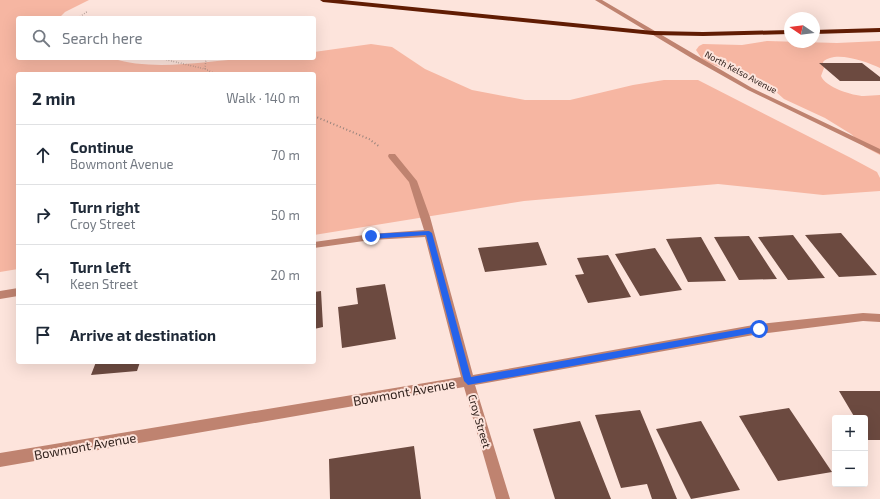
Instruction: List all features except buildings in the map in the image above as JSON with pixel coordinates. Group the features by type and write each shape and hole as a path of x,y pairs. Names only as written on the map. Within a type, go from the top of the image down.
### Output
{"highway":[{"path":"323,0 653,33 703,34 784,32"},
{"path":"820,32 880,30"}],"street":[{"name":"North Kelso Avenue","path":"598,0 750,89 880,152"},
{"name":"Croy Street","path":"392,156 413,181 429,233 468,381 503,499"},
{"path":"316,245 371,236 429,233"},
{"path":"0,295 16,292"},
{"name":"Bowmont Avenue","path":"0,460 468,381 759,329 863,317 880,318"}],"path":[{"path":"81,16 88,11"},
{"path":"167,60 212,72"},
{"path":"205,69 206,60"},
{"path":"316,117 369,139 392,156"}],"shaded area":[{"path":"0,0 89,0 65,12 61,16 16,16 16,60 119,60 162,65 227,60 316,60 316,52 371,44 392,47 425,69 472,90 525,100 570,100 633,85 664,80 698,80 877,172 880,178 880,191 823,195 718,184 524,201 316,235 316,72 16,72 16,269 0,272"},
{"path":"767,41 784,41 784,48 820,48 820,43 880,41 880,68 851,58 835,57 823,62 824,68 821,76 828,84 847,93 864,96 880,95 880,155 865,147 851,134 825,118 784,99 764,81 711,64 702,59 696,50 703,44 742,45"}],"route":[{"path":"371,236 429,233 468,381 759,329"}]}
